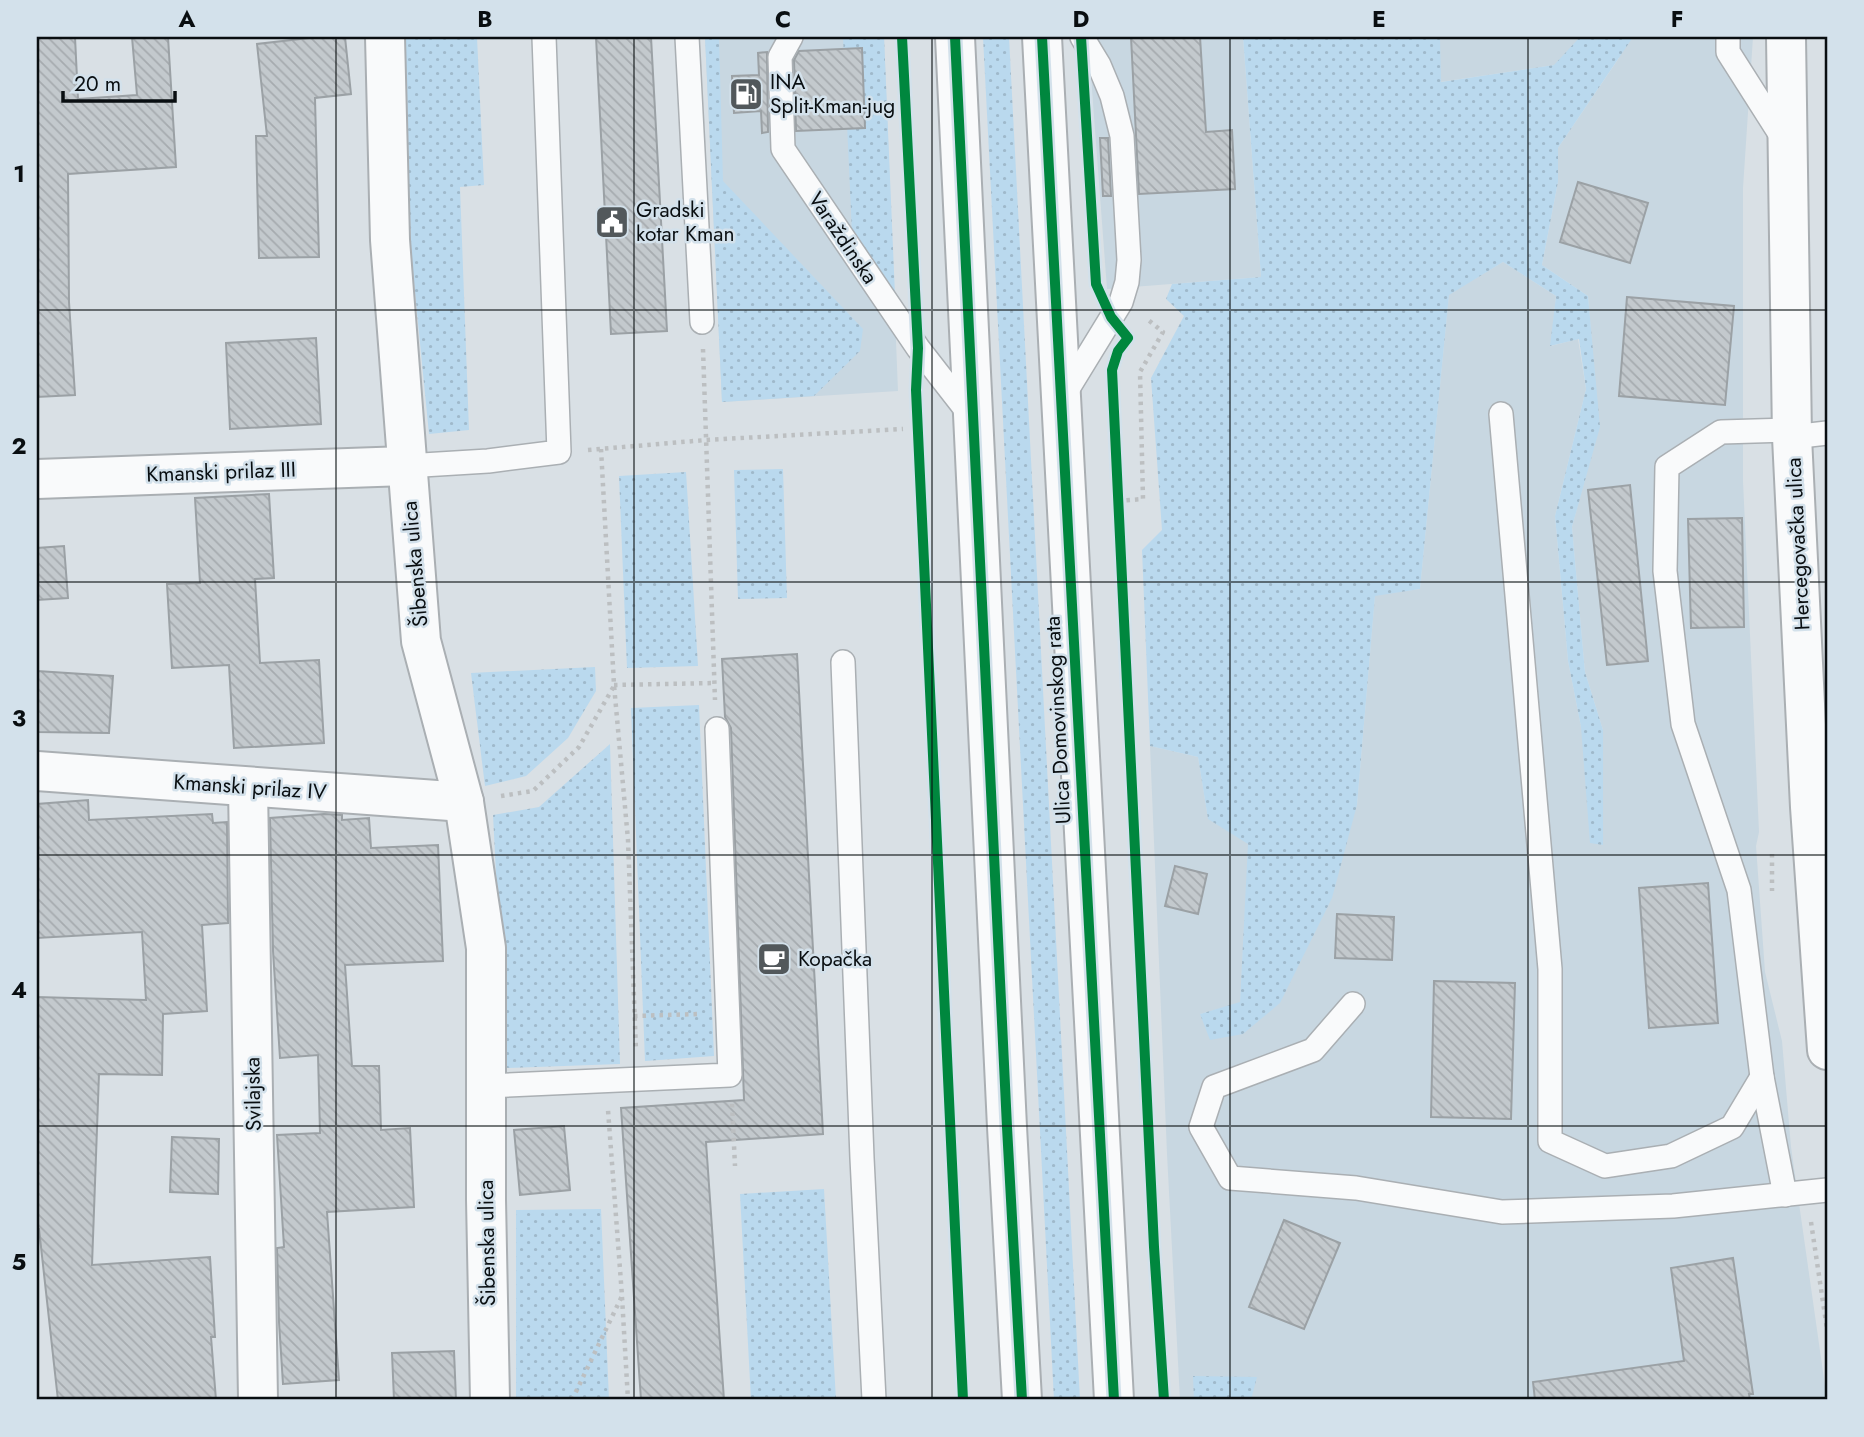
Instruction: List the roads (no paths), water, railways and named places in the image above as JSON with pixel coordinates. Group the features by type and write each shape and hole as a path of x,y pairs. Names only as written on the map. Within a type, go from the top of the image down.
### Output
{"street":[{"name":"Šibenska ulica","path":"385,37 390,240 421,641 464,802 486,948 486,1200 490,1400"},
{"path":"955,37 1022,1400"},
{"name":"Ulica Domovinskog rata","path":"1042,37 1114,1400"},
{"name":"Hercegovačka ulica","path":"1786,37 1804,433 1810,807 1827,1050"},
{"name":"Kmanski prilaz III","path":"37,479 406,466"},
{"name":"Kmanski prilaz IV","path":"37,771 464,802"},
{"name":"Svilajska","path":"248,787 258,1400"}],"lane":[{"path":"406,466 488,461 559,452 544,37"},
{"path":"687,37 702,322"},
{"name":"Varaždinska","path":"791,37 780,57 783,149 918,348 973,418"},
{"path":"1061,401 1121,302 1127,282 1129,260 1122,136 1112,96 1099,65 1082,37"},
{"path":"1728,37 1728,52 1789,148"},
{"path":"1501,414 1550,969 1550,1141 1605,1166 1671,1156 1732,1127 1762,1077"},
{"path":"1353,1004 1312,1050 1214,1087 1201,1127 1230,1178 1356,1188 1502,1212 1673,1206 1806,1193 1762,1077 1739,890 1683,724 1665,571 1667,467 1721,432 1804,433"},
{"path":"843,662 874,1400"},
{"path":"487,1086 730,1075 716,729"}],"place":[{"name":"INA Split-Kman-jug","path":"746,94"},
{"name":"Gradski kotar Kman","path":"612,222"},
{"name":"Kopačka","path":"774,959"}]}
